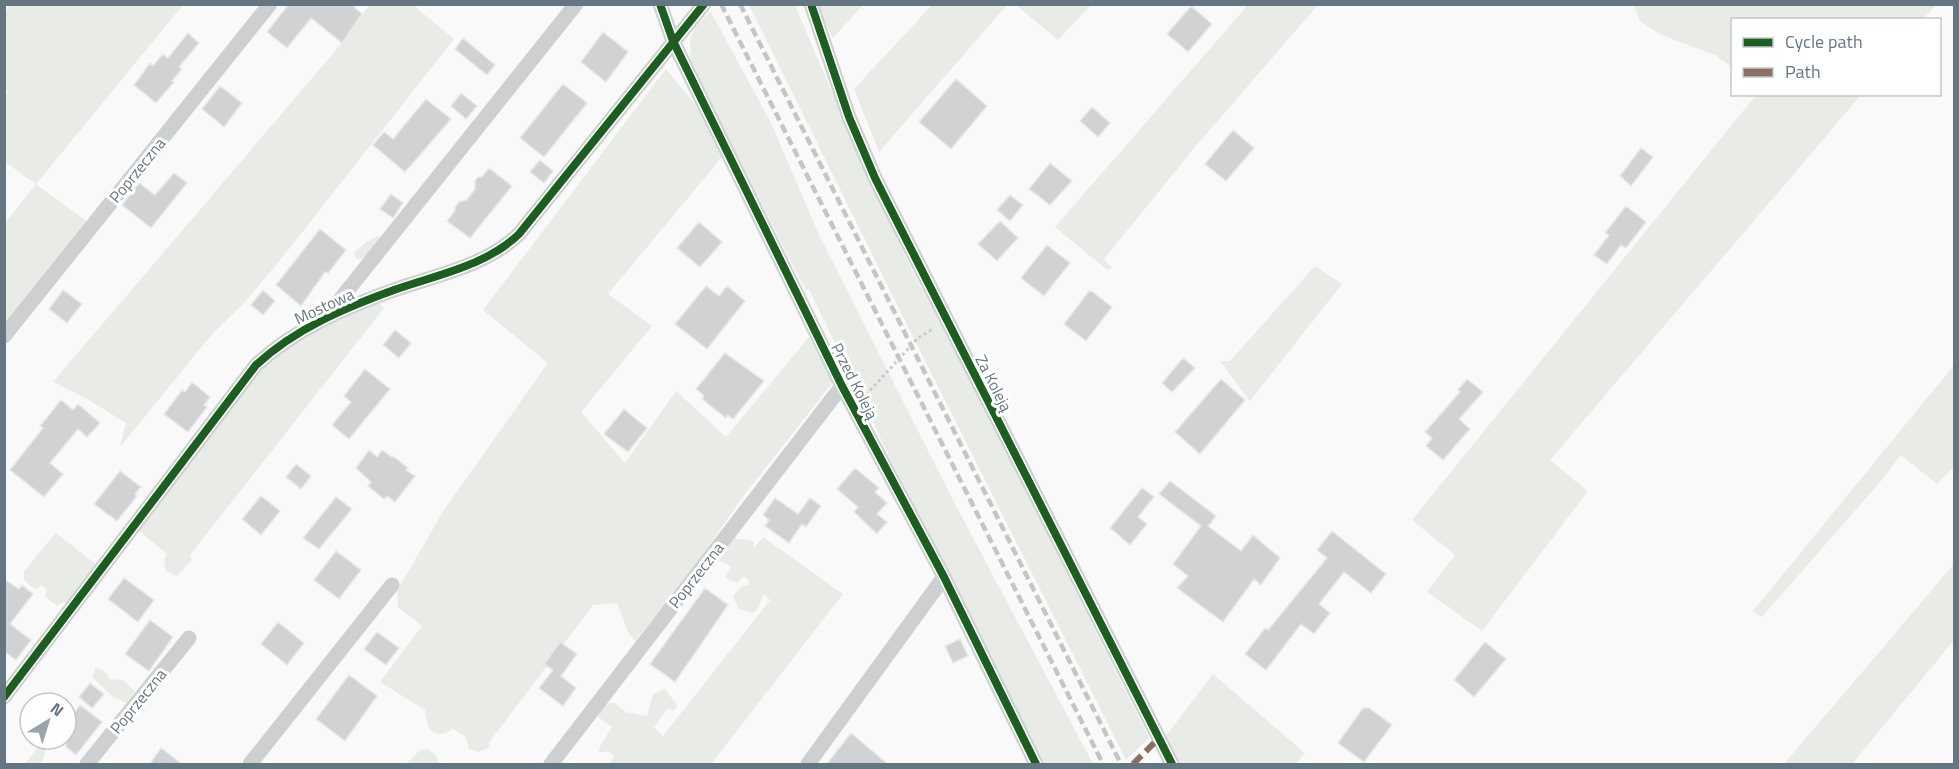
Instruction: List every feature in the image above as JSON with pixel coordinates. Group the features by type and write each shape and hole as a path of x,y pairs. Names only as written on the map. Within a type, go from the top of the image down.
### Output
{"street":[{"name":"Poprzeczna","path":"4,336 270,4"},
{"path":"326,318 576,4"},
{"name":"Przed Koleją","path":"660,4 673,41 842,386 944,577 1036,765"},
{"name":"Mostowa","path":"4,697 256,365 291,336 326,318 392,291 479,261 508,245 704,4"},
{"name":"Za Koleją","path":"811,4 859,140 880,188 1172,765"},
{"name":"Poprzeczna","path":"550,765 842,386"},
{"path":"808,765 944,577"},
{"path":"250,765 392,585"},
{"name":"Poprzeczna","path":"87,765 189,638"}],"path":[{"path":"851,403 872,390 887,369 918,338 948,323"}],"shaded area":[{"path":"11,4 183,5 36,184 5,162 5,95 8,91 4,89 5,12"},
{"path":"933,4 1007,5 879,152 854,89"},
{"path":"365,5 413,5 454,39 285,254 245,302 213,333 120,447 126,423 89,400 53,382 342,43 368,7"},
{"path":"749,5 795,5 911,268 969,378 1149,738 1126,760 912,335"},
{"path":"816,5 863,5 833,38"},
{"path":"1016,5 1091,5 1058,40"},
{"path":"1248,5 1318,5 1195,147 1104,259 1112,268 1107,270 1055,227"},
{"path":"1634,5 1936,5 1924,18 1731,18 1731,66 1715,55 1659,34 1640,21"},
{"path":"711,12 771,123 820,237 954,502 1093,764 1043,764 889,456 809,289 806,291 691,65 690,48 694,29"},
{"path":"666,69 698,108 723,156 608,294 652,326 581,412 625,463 676,391 726,437 809,337 833,382 742,498 693,569 635,641 626,628 617,603 593,605 488,744 490,747 478,752 469,749 466,737 453,729 440,734 432,731 427,722 425,710 380,682 422,626 398,607 397,591 444,510 548,363 483,310"},
{"path":"1755,96 1860,96 1550,460 1588,491 1482,631 1427,592 1455,555 1412,520"},
{"path":"36,184 93,226 5,336 5,223"},
{"path":"378,236 383,240 366,259 357,259 354,253 365,243"},
{"path":"1315,266 1342,284 1250,401 1220,361 1230,361"},
{"path":"378,302 384,308 190,555 192,559 177,576 166,571 164,562 167,554 138,530 244,386 276,353 316,330"},
{"path":"1954,365 1954,467 1937,484 1901,455 1762,617 1753,611"},
{"path":"56,533 98,566 68,605 63,602 57,606 45,597 47,589 41,585 36,589 24,579 24,571"},
{"path":"763,537 843,594 711,764 610,764 614,756 610,752 599,752 600,746 612,727 598,717 602,704 614,703 626,712 647,716 653,694 665,689 677,705 675,710 667,709 654,728 663,736 770,600 764,594 757,610 753,613 739,609 733,596 742,586 749,584 748,579 743,577 738,582 730,581 725,576 731,566 719,561 718,554 733,538 753,541 754,548"},
{"path":"1954,564 1954,640 1852,764 1784,764"},
{"path":"96,667 104,671 110,679 123,680 135,691 126,703 113,697 92,677"},
{"path":"1213,674 1305,753 1295,764 1180,764 1165,737"},
{"path":"428,749 435,754 439,764 406,764 420,750"},
{"path":"35,751 45,751 43,760 38,764 25,764"}],"building":[{"path":"289,4 351,4 362,14 342,43 311,18 287,48 267,32"},
{"path":"1191,6 1212,24 1188,52 1167,34"},
{"path":"603,32 628,52 606,82 581,62"},
{"path":"188,33 199,43 179,67 182,69 172,81 174,82 156,103 134,85 150,63 153,66 163,54 168,58"},
{"path":"463,38 495,65 487,75 455,49"},
{"path":"956,79 987,106 951,149 919,122"},
{"path":"563,84 587,103 544,157 520,138"},
{"path":"220,86 242,103 224,127 202,109"},
{"path":"461,93 477,106 466,119 451,106"},
{"path":"426,99 451,119 405,172 373,145 384,132 393,139"},
{"path":"1092,107 1110,123 1098,137 1080,121"},
{"path":"1233,130 1254,148 1226,181 1205,164"},
{"path":"1641,148 1653,157 1631,186 1620,176"},
{"path":"540,160 553,171 544,183 530,172"},
{"path":"1050,163 1072,181 1050,205 1029,189"},
{"path":"489,168 512,186 470,238 447,221 459,202 467,200 475,189 475,181 478,177 482,177"},
{"path":"174,173 187,183 151,228 122,205 139,183 155,195"},
{"path":"391,194 403,203 393,218 380,209"},
{"path":"1010,195 1023,205 1010,221 997,210"},
{"path":"1626,206 1646,222 1626,248 1621,245 1607,264 1594,255 1609,235 1605,233"},
{"path":"1000,221 1018,238 997,261 978,244"},
{"path":"699,222 722,242 700,267 677,248"},
{"path":"320,229 346,250 328,273 325,272 301,306 276,285"},
{"path":"1047,245 1070,263 1044,296 1021,278"},
{"path":"706,286 719,296 727,286 745,301 707,349 675,324"},
{"path":"63,290 82,304 67,323 49,309"},
{"path":"263,290 275,301 263,315 251,305"},
{"path":"1090,290 1112,307 1086,341 1064,324"},
{"path":"395,330 411,343 399,358 383,345"},
{"path":"725,353 764,381 733,419 728,415 726,418 702,399 704,396 696,389"},
{"path":"1183,358 1195,368 1172,392 1162,383"},
{"path":"365,369 390,389 349,439 332,425 351,402 344,396"},
{"path":"1221,379 1245,400 1200,454 1175,432"},
{"path":"1467,379 1483,392 1459,419 1470,429 1443,460 1426,446 1432,438 1425,432 1460,392 1458,390"},
{"path":"192,382 210,397 204,405 207,407 188,432 164,414 182,390 185,392"},
{"path":"61,400 73,410 78,404 100,423 87,437 78,429 50,463 63,474 44,497 10,470 43,428 40,426"},
{"path":"624,409 647,428 628,452 604,434"},
{"path":"369,450 377,457 382,450 393,456 415,476 395,502 387,496 384,499 368,486 371,482 356,468"},
{"path":"296,464 311,476 301,489 286,477"},
{"path":"855,468 879,488 875,492 887,503 877,514 887,522 877,534 854,512 858,507 837,489"},
{"path":"120,471 141,487 135,494 137,496 117,521 94,504"},
{"path":"1170,481 1216,516 1208,526 1241,551 1253,535 1280,558 1261,585 1254,579 1223,622 1177,588 1188,576 1173,564 1201,526 1159,494"},
{"path":"1142,488 1154,497 1138,517 1147,524 1130,545 1110,528"},
{"path":"261,496 280,511 261,535 242,519"},
{"path":"336,497 352,509 319,549 303,538"},
{"path":"775,498 798,514 810,498 821,506 806,527 802,524 789,543 765,526 769,520 763,515"},
{"path":"1332,531 1386,574 1371,593 1344,572 1319,604 1330,613 1314,634 1301,624 1266,670 1245,654 1265,628 1268,630 1327,558 1317,550"},
{"path":"336,551 361,570 339,599 314,580"},
{"path":"124,578 154,600 138,622 108,599"},
{"path":"4,579 19,589 22,585 33,594 10,624 31,640 16,660 4,651"},
{"path":"705,588 728,605 675,682 650,664"},
{"path":"150,620 173,637 149,671 125,654"},
{"path":"278,622 304,643 287,665 261,644"},
{"path":"377,632 399,648 386,665 364,649"},
{"path":"960,639 968,656 953,663 945,646"},
{"path":"560,642 577,654 561,676 576,688 563,706 539,688 553,670 544,664"},
{"path":"1485,642 1506,659 1474,697 1454,680"},
{"path":"349,675 377,696 345,741 316,719"},
{"path":"90,683 104,694 92,708 79,697"},
{"path":"80,705 102,722 76,755 71,751 78,751 78,708"},
{"path":"1363,708 1369,708 1392,725 1364,762 1338,743"},
{"path":"851,733 889,765 826,765"},
{"path":"161,748 183,765 149,765"}],"railway":[{"path":"721,4 1103,764"},
{"path":"740,4 1121,764"}],"marked path":[{"path":"1133,764 1159,738"}],"cycle path":[{"path":"660,4 673,41 842,386 944,577 1036,764"},
{"path":"4,697 256,365 304,330 339,312 394,290 476,262 506,245 519,234 704,4"},
{"path":"811,4 849,117 875,178 1172,764"}]}
